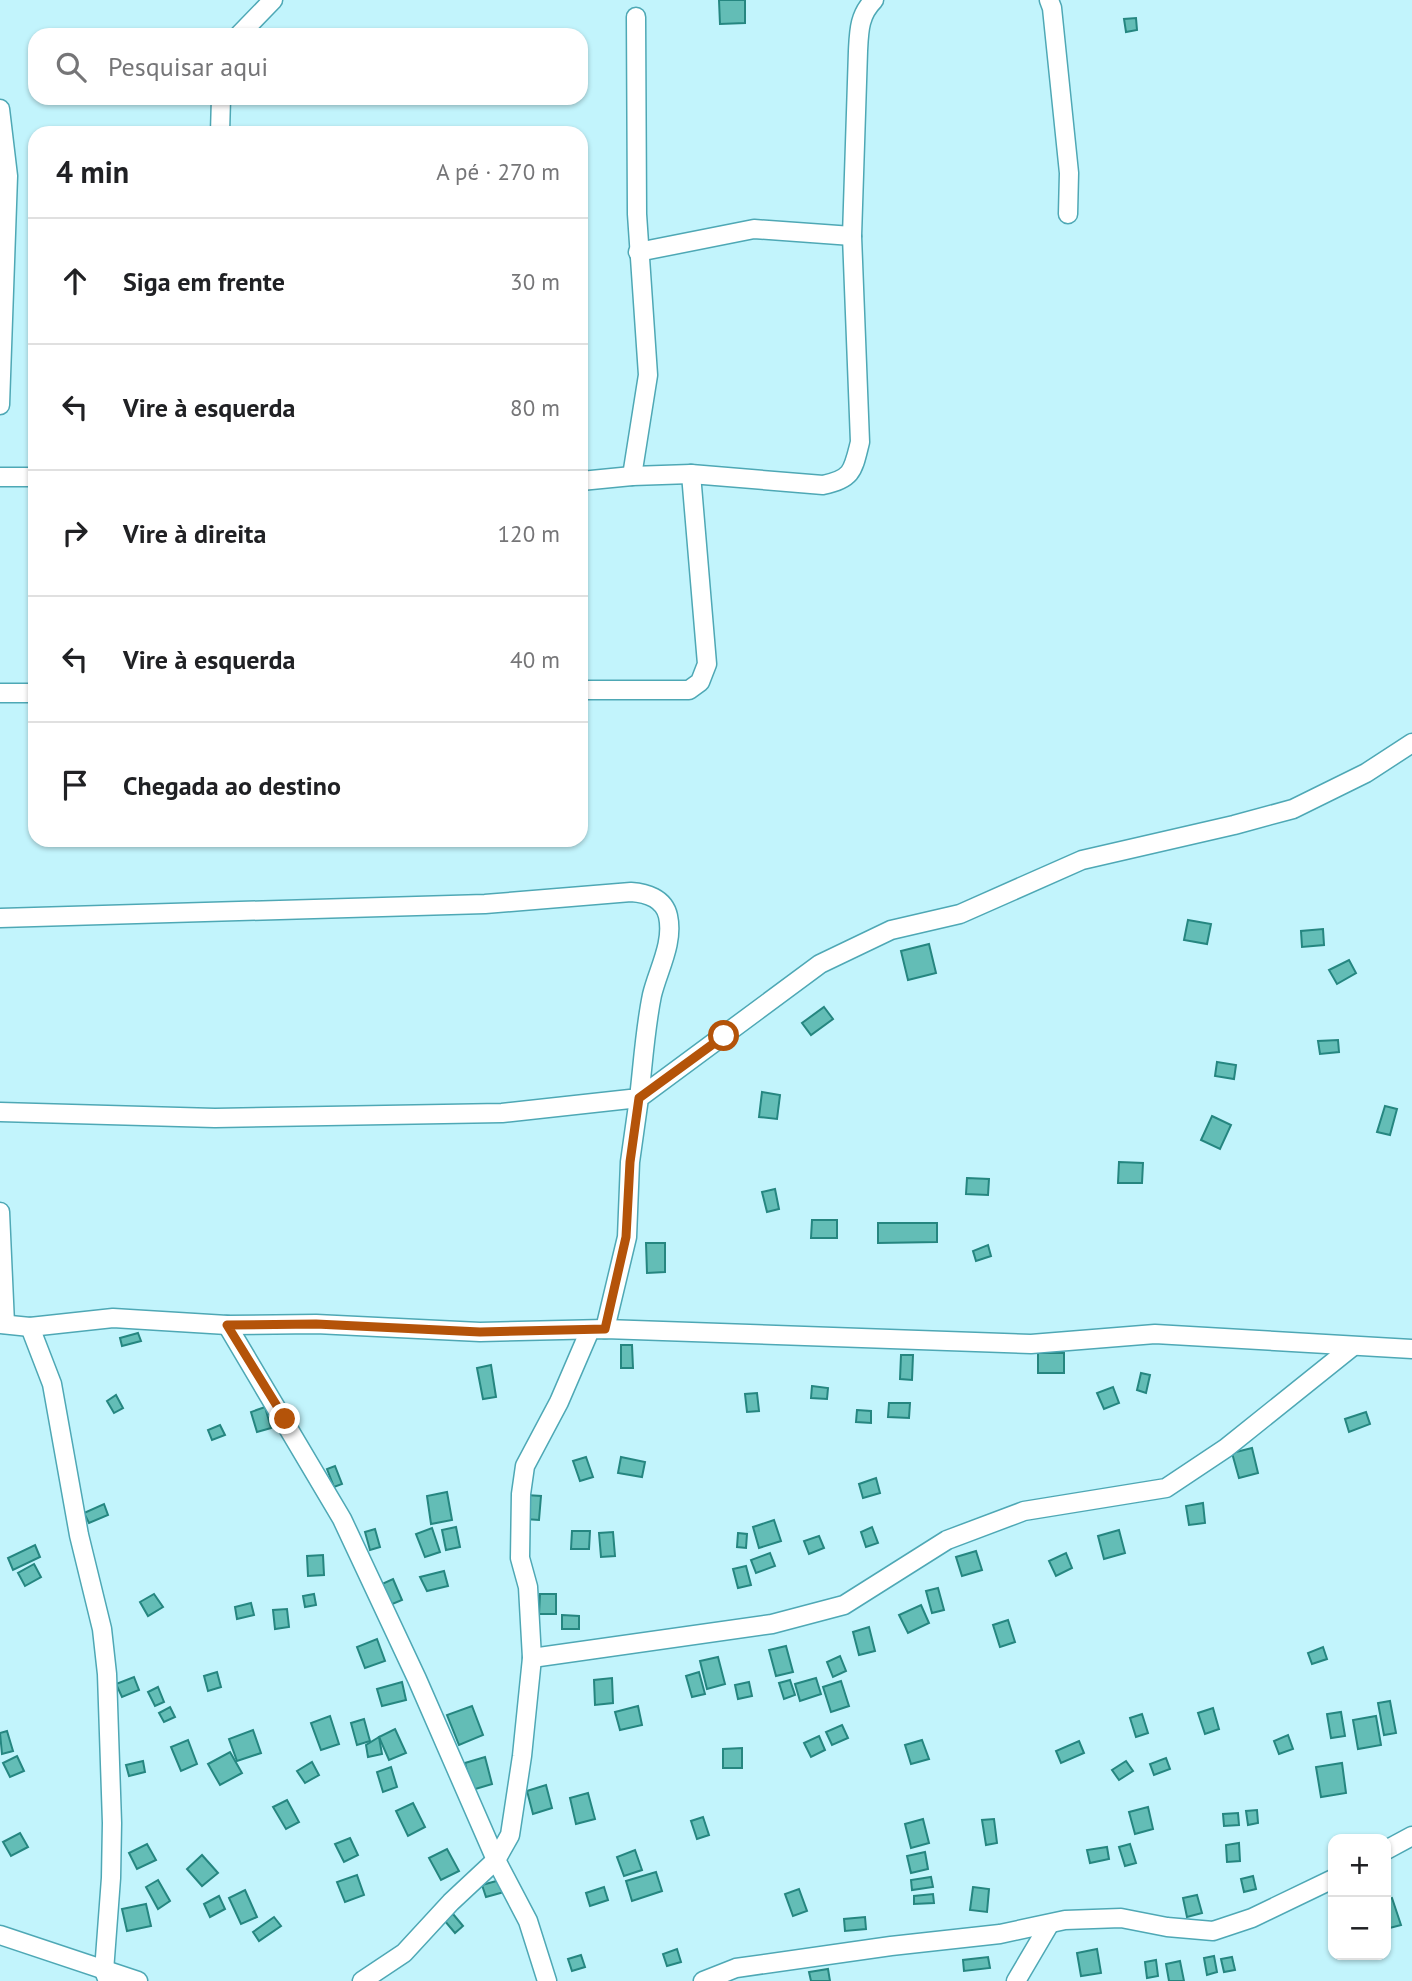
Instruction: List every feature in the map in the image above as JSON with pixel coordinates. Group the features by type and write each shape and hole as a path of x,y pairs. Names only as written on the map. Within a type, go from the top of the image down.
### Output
{"street":[{"path":"246,28 273,0"},
{"path":"588,480 691,474 823,485 839,482 848,476 854,467 860,442 852,236 859,23 874,0"},
{"path":"1049,0 1069,173 1068,214"},
{"path":"632,476 648,374 638,252 636,17"},
{"path":"220,126 221,105"},
{"path":"0,109 8,176 0,405"},
{"path":"638,252 754,229 852,236"},
{"path":"588,690 689,690 700,682 707,664 691,474"},
{"path":"0,477 28,477"},
{"path":"0,693 28,694"},
{"path":"0,1112 215,1118 502,1113 639,1098 820,964 891,930 960,914 1082,860 1293,809 1366,773 1412,743"},
{"path":"0,918 485,904 631,892 647,893 659,900 668,914 669,940 652,996 630,1162 626,1237 597,1330 525,1466 520,1558 528,1587 532,1658 522,1756 510,1835 496,1860 404,1953 362,1981"},
{"path":"0,1212 3,1324 30,1327 113,1318 227,1325 316,1324 480,1332 597,1330 1031,1344 1155,1334 1412,1349"},
{"path":"227,1325 342,1519 417,1679 496,1860 528,1921 547,1981"},
{"path":"30,1327 52,1384 79,1535 102,1629 107,1674 112,1823 106,1976"},
{"path":"532,1658 772,1624 844,1605 947,1540 1024,1511 1166,1488 1226,1448 1352,1346"},
{"path":"1391,1847 1412,1836"},
{"path":"702,1981 736,1968 1000,1934 1065,1920 1121,1918 1167,1927 1213,1931 1252,1917 1328,1880"},
{"path":"1016,1981 1049,1925"},
{"path":"0,1935 106,1976 138,1981"}],"building":[{"path":"719,0 745,0 745,23 720,24"},
{"path":"1136,18 1137,30 1126,32 1124,19"},
{"path":"1188,920 1211,924 1207,944 1184,940"},
{"path":"1323,929 1324,945 1302,947 1301,931"},
{"path":"929,944 936,973 908,980 901,951"},
{"path":"1349,960 1356,973 1337,984 1329,970"},
{"path":"824,1007 833,1019 811,1035 802,1023"},
{"path":"1338,1040 1339,1052 1320,1054 1318,1041"},
{"path":"1217,1062 1236,1065 1234,1079 1215,1076"},
{"path":"762,1092 780,1095 777,1119 759,1117"},
{"path":"1385,1106 1397,1109 1390,1135 1377,1132"},
{"path":"1212,1116 1231,1125 1220,1149 1201,1140"},
{"path":"1119,1162 1143,1163 1142,1183 1118,1183"},
{"path":"967,1178 989,1179 988,1195 966,1194"},
{"path":"775,1189 779,1209 767,1212 762,1192"},
{"path":"812,1220 837,1220 837,1238 811,1238"},
{"path":"878,1223 937,1223 937,1242 878,1243"},
{"path":"646,1243 665,1243 665,1272 647,1273"},
{"path":"988,1245 991,1256 976,1261 973,1251"},
{"path":"138,1333 141,1341 122,1346 120,1338"},
{"path":"621,1345 632,1345 633,1368 621,1368"},
{"path":"1038,1353 1064,1353 1064,1373 1038,1373"},
{"path":"901,1355 913,1355 912,1380 900,1379"},
{"path":"491,1365 496,1397 483,1399 477,1368"},
{"path":"1141,1373 1150,1375 1146,1393 1137,1390"},
{"path":"812,1386 828,1388 827,1399 811,1398"},
{"path":"1113,1387 1119,1403 1104,1409 1097,1393"},
{"path":"757,1393 759,1411 747,1412 745,1394"},
{"path":"116,1395 123,1408 114,1413 107,1401"},
{"path":"889,1403 910,1403 909,1418 888,1417"},
{"path":"265,1407 271,1428 257,1432 251,1412"},
{"path":"857,1410 871,1411 871,1423 856,1422"},
{"path":"1366,1412 1370,1424 1349,1432 1345,1419"},
{"path":"220,1425 225,1435 212,1440 208,1430"},
{"path":"1252,1448 1258,1473 1239,1478 1232,1453"},
{"path":"586,1457 593,1477 580,1481 573,1461"},
{"path":"621,1457 645,1462 642,1477 618,1473"},
{"path":"335,1466 342,1484 334,1487 327,1469"},
{"path":"876,1478 880,1493 863,1498 859,1484"},
{"path":"447,1492 452,1520 431,1524 427,1496"},
{"path":"526,1495 541,1496 539,1520 525,1519"},
{"path":"1203,1503 1205,1523 1189,1525 1186,1506"},
{"path":"104,1504 108,1515 89,1523 84,1513"},
{"path":"774,1520 781,1541 759,1548 753,1527"},
{"path":"456,1527 460,1547 446,1550 442,1530"},
{"path":"872,1527 878,1543 866,1547 861,1532"},
{"path":"432,1528 440,1552 425,1557 416,1534"},
{"path":"375,1529 380,1547 370,1550 365,1532"},
{"path":"1119,1530 1125,1553 1104,1559 1098,1536"},
{"path":"572,1531 590,1531 589,1549 571,1549"},
{"path":"613,1532 615,1556 601,1557 599,1533"},
{"path":"738,1533 747,1534 746,1548 737,1547"},
{"path":"819,1536 824,1548 809,1554 804,1541"},
{"path":"35,1545 40,1557 13,1570 8,1558"},
{"path":"976,1551 982,1570 962,1576 956,1557"},
{"path":"770,1553 775,1566 756,1573 751,1560"},
{"path":"1066,1553 1072,1568 1056,1576 1049,1561"},
{"path":"323,1555 324,1575 308,1576 307,1556"},
{"path":"34,1564 41,1577 25,1586 18,1573"},
{"path":"746,1566 751,1585 738,1588 733,1569"},
{"path":"444,1571 448,1586 427,1591 420,1577"},
{"path":"393,1579 402,1600 390,1605 382,1584"},
{"path":"938,1588 944,1610 932,1613 926,1591"},
{"path":"154,1594 163,1607 148,1616 140,1602"},
{"path":"314,1594 316,1605 305,1607 303,1596"},
{"path":"540,1594 556,1594 556,1614 539,1614"},
{"path":"251,1603 254,1615 237,1619 235,1607"},
{"path":"921,1605 929,1623 908,1633 899,1615"},
{"path":"287,1609 289,1627 275,1629 273,1610"},
{"path":"562,1615 579,1616 579,1629 562,1629"},
{"path":"1008,1620 1015,1642 1000,1647 993,1625"},
{"path":"869,1627 875,1651 859,1655 853,1632"},
{"path":"377,1639 385,1661 365,1668 357,1647"},
{"path":"786,1646 793,1672 776,1676 769,1650"},
{"path":"1323,1647 1327,1659 1312,1664 1308,1653"},
{"path":"840,1656 846,1671 833,1677 827,1662"},
{"path":"718,1657 725,1684 707,1689 700,1661"},
{"path":"217,1672 221,1687 208,1691 204,1676"},
{"path":"699,1672 705,1694 692,1697 686,1676"},
{"path":"134,1677 139,1690 122,1697 116,1684"},
{"path":"612,1678 613,1703 595,1705 594,1680"},
{"path":"816,1678 821,1694 800,1701 795,1684"},
{"path":"790,1680 795,1695 784,1699 779,1683"},
{"path":"841,1681 849,1706 831,1712 823,1687"},
{"path":"402,1682 406,1700 382,1706 377,1689"},
{"path":"749,1682 752,1696 738,1699 735,1685"},
{"path":"158,1687 164,1702 155,1706 148,1692"},
{"path":"1390,1701 1396,1733 1384,1735 1378,1703"},
{"path":"472,1706 483,1735 459,1745 447,1715"},
{"path":"638,1706 642,1725 620,1730 615,1712"},
{"path":"170,1707 175,1717 164,1722 159,1713"},
{"path":"1213,1708 1219,1729 1205,1734 1198,1713"},
{"path":"1341,1712 1345,1736 1331,1738 1327,1714"},
{"path":"1142,1714 1148,1733 1136,1737 1130,1718"},
{"path":"330,1716 339,1744 321,1750 311,1723"},
{"path":"1376,1716 1381,1745 1358,1749 1353,1720"},
{"path":"364,1719 370,1741 357,1745 351,1723"},
{"path":"842,1725 848,1738 832,1745 826,1732"},
{"path":"395,1729 406,1753 389,1760 379,1737"},
{"path":"253,1730 261,1753 237,1761 229,1739"},
{"path":"7,1731 13,1751 2,1754 0,1733"},
{"path":"1288,1735 1293,1749 1279,1754 1274,1741"},
{"path":"819,1736 825,1750 811,1757 804,1743"},
{"path":"379,1737 382,1754 368,1757 366,1745"},
{"path":"188,1740 197,1764 181,1771 171,1747"},
{"path":"922,1740 929,1759 911,1764 905,1745"},
{"path":"1079,1741 1084,1753 1061,1763 1056,1751"},
{"path":"742,1748 742,1768 723,1768 723,1749"},
{"path":"230,1752 242,1773 220,1785 208,1764"},
{"path":"17,1756 24,1771 10,1777 3,1763"},
{"path":"485,1757 492,1784 472,1790 465,1763"},
{"path":"1166,1758 1170,1769 1154,1775 1150,1764"},
{"path":"143,1761 145,1772 129,1776 126,1765"},
{"path":"1126,1761 1133,1771 1119,1780 1112,1770"},
{"path":"312,1762 319,1775 305,1783 297,1771"},
{"path":"1342,1763 1346,1793 1321,1797 1316,1767"},
{"path":"391,1767 397,1787 383,1792 377,1772"},
{"path":"546,1785 552,1808 533,1814 527,1791"},
{"path":"588,1793 595,1819 576,1824 570,1798"},
{"path":"287,1800 299,1822 286,1829 273,1807"},
{"path":"413,1803 425,1827 408,1836 396,1811"},
{"path":"1148,1807 1153,1829 1135,1834 1129,1812"},
{"path":"1257,1810 1258,1823 1248,1825 1246,1811"},
{"path":"1238,1813 1239,1825 1224,1826 1223,1814"},
{"path":"703,1817 709,1835 697,1839 691,1821"},
{"path":"923,1819 929,1843 911,1848 905,1824"},
{"path":"994,1819 997,1843 986,1845 982,1820"},
{"path":"20,1833 28,1847 11,1856 3,1842"},
{"path":"350,1838 358,1855 344,1862 335,1844"},
{"path":"1239,1843 1240,1861 1227,1862 1226,1845"},
{"path":"147,1844 156,1860 137,1869 129,1853"},
{"path":"1130,1844 1136,1863 1125,1866 1119,1847"},
{"path":"1107,1847 1109,1859 1090,1863 1087,1850"},
{"path":"447,1849 459,1871 441,1880 429,1858"},
{"path":"635,1850 642,1870 624,1876 617,1857"},
{"path":"925,1852 928,1869 911,1873 907,1856"},
{"path":"202,1855 218,1873 202,1886 187,1869"},
{"path":"656,1872 662,1891 632,1901 626,1881"},
{"path":"357,1875 364,1895 345,1902 337,1882"},
{"path":"1253,1876 1256,1889 1244,1892 1241,1879"},
{"path":"931,1877 933,1887 912,1890 911,1880"},
{"path":"158,1880 170,1901 158,1909 146,1887"},
{"path":"500,1880 504,1892 486,1897 482,1885"},
{"path":"604,1887 608,1900 590,1906 586,1893"},
{"path":"973,1887 989,1889 987,1912 970,1910"},
{"path":"799,1889 807,1911 793,1916 785,1894"},
{"path":"245,1890 257,1917 241,1924 229,1898"},
{"path":"933,1894 934,1903 914,1904 914,1896"},
{"path":"1197,1895 1202,1913 1187,1917 1183,1898"},
{"path":"219,1896 225,1909 210,1917 204,1904"},
{"path":"1391,1898 1401,1925 1391,1928"},
{"path":"146,1904 151,1926 127,1931 122,1909"},
{"path":"453,1914 463,1926 455,1933 444,1920"},
{"path":"274,1917 281,1926 259,1941 253,1932"},
{"path":"865,1917 866,1929 845,1931 844,1919"},
{"path":"677,1949 681,1962 667,1966 663,1954"},
{"path":"1097,1949 1101,1973 1081,1976 1077,1953"},
{"path":"581,1955 585,1967 572,1971 568,1959"},
{"path":"1214,1956 1217,1972 1207,1975 1204,1958"},
{"path":"988,1957 990,1968 964,1971 963,1960"},
{"path":"1232,1957 1235,1970 1224,1972 1221,1959"},
{"path":"1156,1960 1158,1976 1147,1978 1145,1962"},
{"path":"1180,1961 1184,1981 1169,1981 1166,1964"},
{"path":"828,1969 830,1981 811,1981 809,1972"}],"route":[{"path":"285,1419 227,1325 316,1324 480,1332 605,1329 626,1237 630,1162 639,1098 724,1036"}]}
